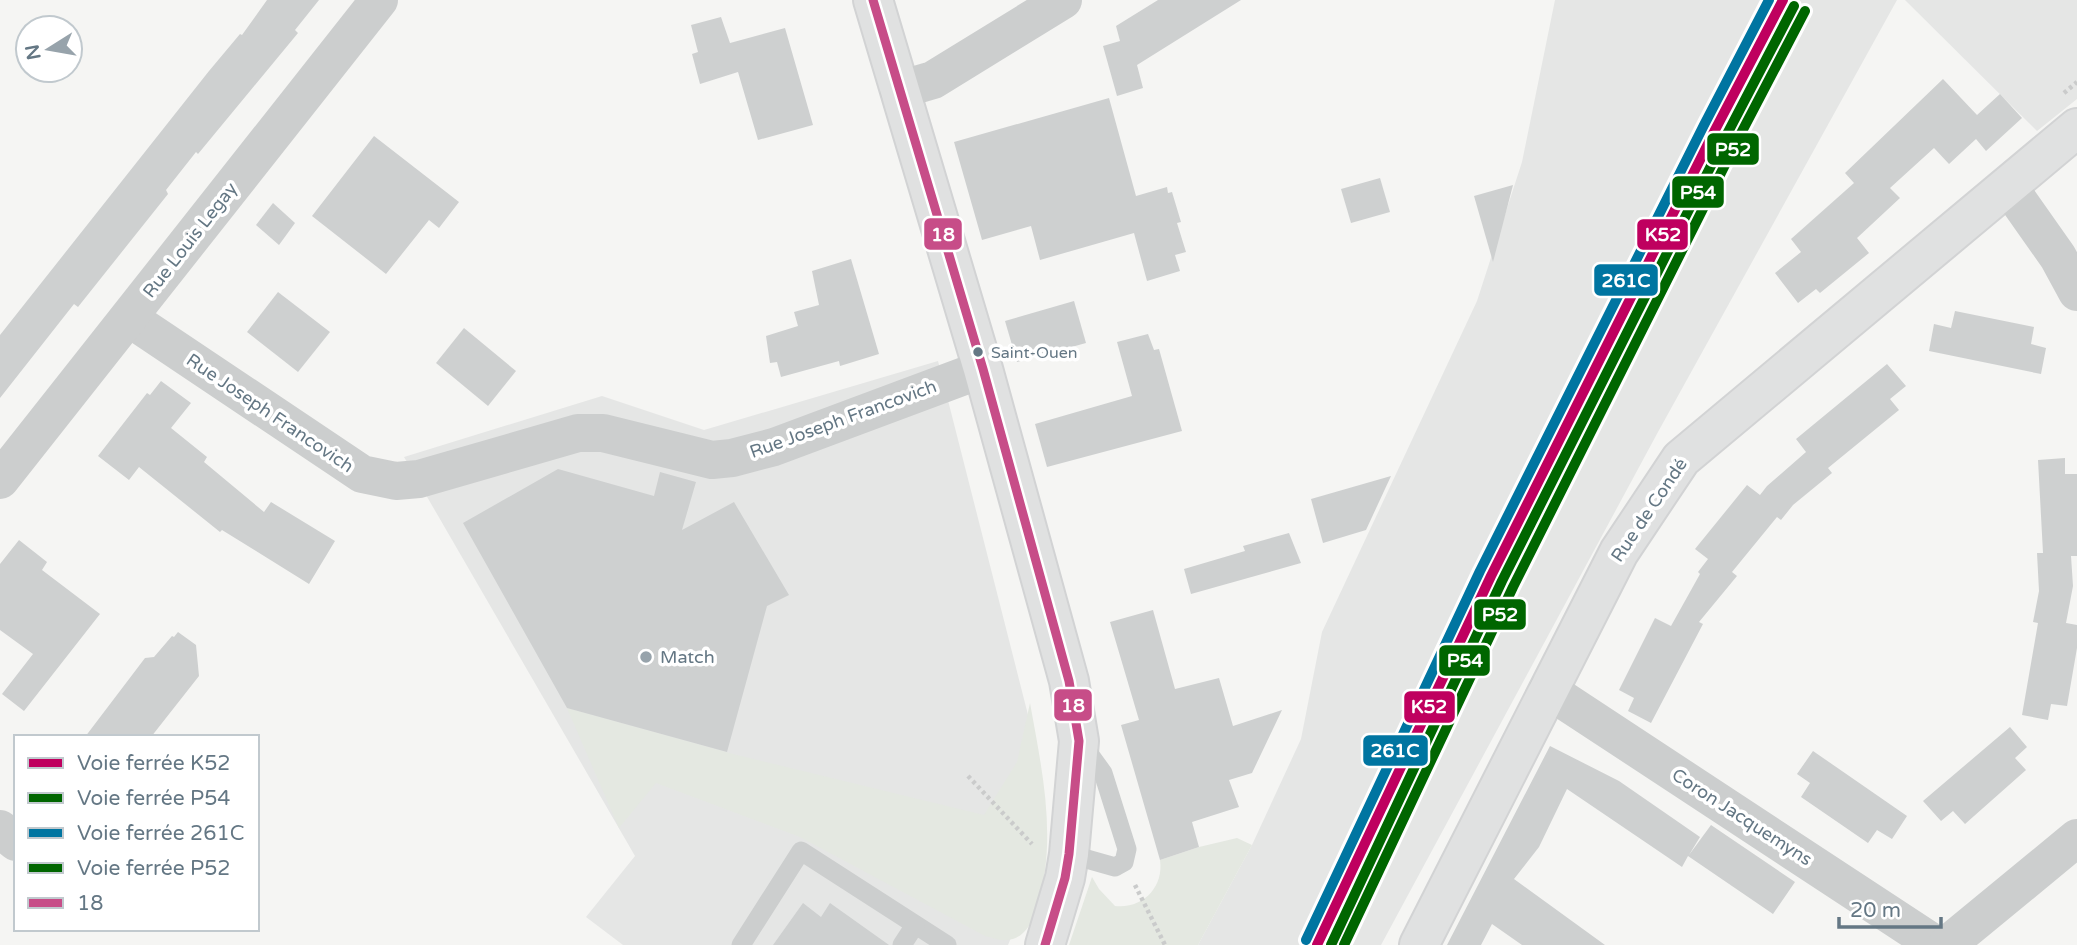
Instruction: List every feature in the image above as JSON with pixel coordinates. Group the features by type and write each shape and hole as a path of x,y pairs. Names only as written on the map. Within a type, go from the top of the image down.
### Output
{"main road":[{"path":"873,0 983,369 1069,681 1079,741 1067,866 1045,945"},
{"name":"Rue de Condé","path":"1419,945 1619,552 1681,459 2077,128"}],"street":[{"name":"Rue Louis Legay","path":"0,480 379,0"},
{"path":"899,90 933,80 1063,0"},
{"path":"2008,186 2058,257 2077,292"},
{"name":"Rue Joseph Francovich","path":"129,318 362,474 396,481 419,479 578,433 603,433 712,460 732,458 774,447 983,369"},
{"name":"Coron Jacquemyns","path":"1548,690 1936,945"},
{"path":"0,829 14,840"},
{"path":"1947,945 2077,838"}],"lane":[{"path":"1067,866 1115,867 1124,862 1127,849 1103,773 1079,741"},
{"path":"741,945 801,851 947,945"},
{"path":"902,945 915,925"}],"path":[{"path":"968,776 1067,866"},
{"path":"1124,862 1165,945"}],"shaded area":[{"path":"1555,0 1897,0 1658,432 1381,945 1198,945 1252,845 1301,739 1322,632 1477,301 1522,162"},
{"path":"1905,0 2077,0 2077,99 2037,131"},
{"path":"938,361 1040,762 1031,889 1008,945 623,945 586,917 635,856 404,457 602,396 704,430"},
{"path":"1030,703 1046,805 1046,856 1043,882 1030,923 1019,936 1004,940 985,936 800,837 656,783 619,828 567,708 737,755 984,815 1017,762"},
{"path":"1237,838 1252,845 1198,945 1069,945 1092,877 1115,906 1134,904 1143,900 1155,887 1159,879 1160,860"}],"building":[{"path":"267,0 319,0 295,30 298,33 198,154 196,152 166,190 168,194 78,307 74,304 0,398 0,335 209,71 240,34 242,35"},
{"path":"1158,0 1241,0 1137,65 1143,88 1117,96 1103,46 1120,41 1116,26"},
{"path":"721,17 730,43 785,28 813,125 758,140 738,72 700,84 692,54 698,52 691,25"},
{"path":"1943,79 1977,115 2000,94 2022,118 1986,151 1976,139 1949,164 1934,148 1890,188 1900,198 1857,238 1869,253 1820,293 1816,289 1798,303 1775,273 1801,252 1791,239 1854,183 1845,173"},
{"path":"1109,98 1136,196 1167,187 1168,193 1172,192 1181,222 1177,223 1186,252 1175,255 1180,271 1147,281 1134,233 1040,260 1031,226 982,240 954,142"},
{"path":"374,136 459,202 439,228 429,220 386,274 312,216"},
{"path":"1380,178 1390,212 1351,223 1341,189"},
{"path":"1513,185 1493,262 1474,196"},
{"path":"273,203 295,223 279,245 256,225"},
{"path":"851,259 879,354 840,366 839,361 781,377 777,362 770,363 766,336 798,326 794,312 819,305 812,271"},
{"path":"278,292 330,332 298,372 247,332"},
{"path":"1074,301 1086,343 1017,362 1005,321"},
{"path":"1955,311 2034,327 2031,344 2046,348 2041,374 1929,351 1934,324 1951,328"},
{"path":"464,328 516,371 488,406 436,363"},
{"path":"1148,334 1154,350 1159,349 1182,431 1047,467 1035,424 1132,396 1117,342"},
{"path":"1887,364 1906,386 1890,399 1899,410 1828,468 1832,473 1793,505 1781,520 1777,517 1732,572 1737,576 1699,622 1703,624 1651,723 1628,711 1634,698 1619,690 1655,618 1671,626 1700,574 1698,572 1708,559 1695,549 1747,485 1760,495 1806,452 1796,439"},
{"path":"161,381 191,403 171,428 207,457 204,462 264,512 271,502 335,541 309,584 222,530 220,532 139,467 129,480 98,456 147,393 150,395"},
{"path":"2065,458 2065,474 2077,474 2077,556 2071,556 2073,586 2066,623 2077,625 2077,648 2067,706 2051,704 2048,720 2022,715 2038,623 2033,622 2039,591 2037,553 2043,553 2038,460"},
{"name":"Match","path":"558,469 654,496 660,472 696,482 682,530 734,502 789,595 767,606 727,752 567,708 463,523"},
{"path":"1391,476 1366,530 1323,543 1311,499"},
{"path":"1289,533 1301,563 1191,594 1184,569 1245,551 1243,546"},
{"path":"19,540 47,562 42,570 100,614 24,711 2,694 33,654 0,630 0,564"},
{"path":"1153,610 1175,689 1219,678 1233,726 1282,710 1252,773 1229,780 1239,807 1192,822 1199,847 1160,860 1121,725 1139,720 1110,622"},
{"path":"178,632 196,645 199,676 153,735 87,735 145,658 154,657 172,636"},
{"path":"2010,727 2027,747 2015,758 2026,770 1965,824 1953,811 1941,821 1923,801"},
{"path":"1550,746 1619,781 1700,837 1689,855 1711,825 1795,882 1773,914 1688,856 1682,867 1567,789 1539,847 1514,879 1605,945 1522,945 1492,924 1481,945 1447,945"},
{"path":"1813,751 1907,816 1892,839 1877,830 1868,843 1801,797 1810,783 1797,774"},
{"path":"803,903 821,917 830,903 889,945 773,945"}],"rail line":[{"name":"261C","path":"1306,940 1480,571 1769,0"},
{"name":"K52","path":"1317,945 1491,576 1783,0"},
{"name":"P54","path":"1331,945 1502,581 1794,6"},
{"name":"P52","path":"1344,945 1513,587 1805,11"}],"transit line":[{"name":"18","path":"873,0 983,369 1069,681 1079,741 1069,854 1065,878 1045,945"}],"place":[{"name":"Saint-Ouen","path":"978,352"},
{"name":"Match","path":"646,657"}]}
